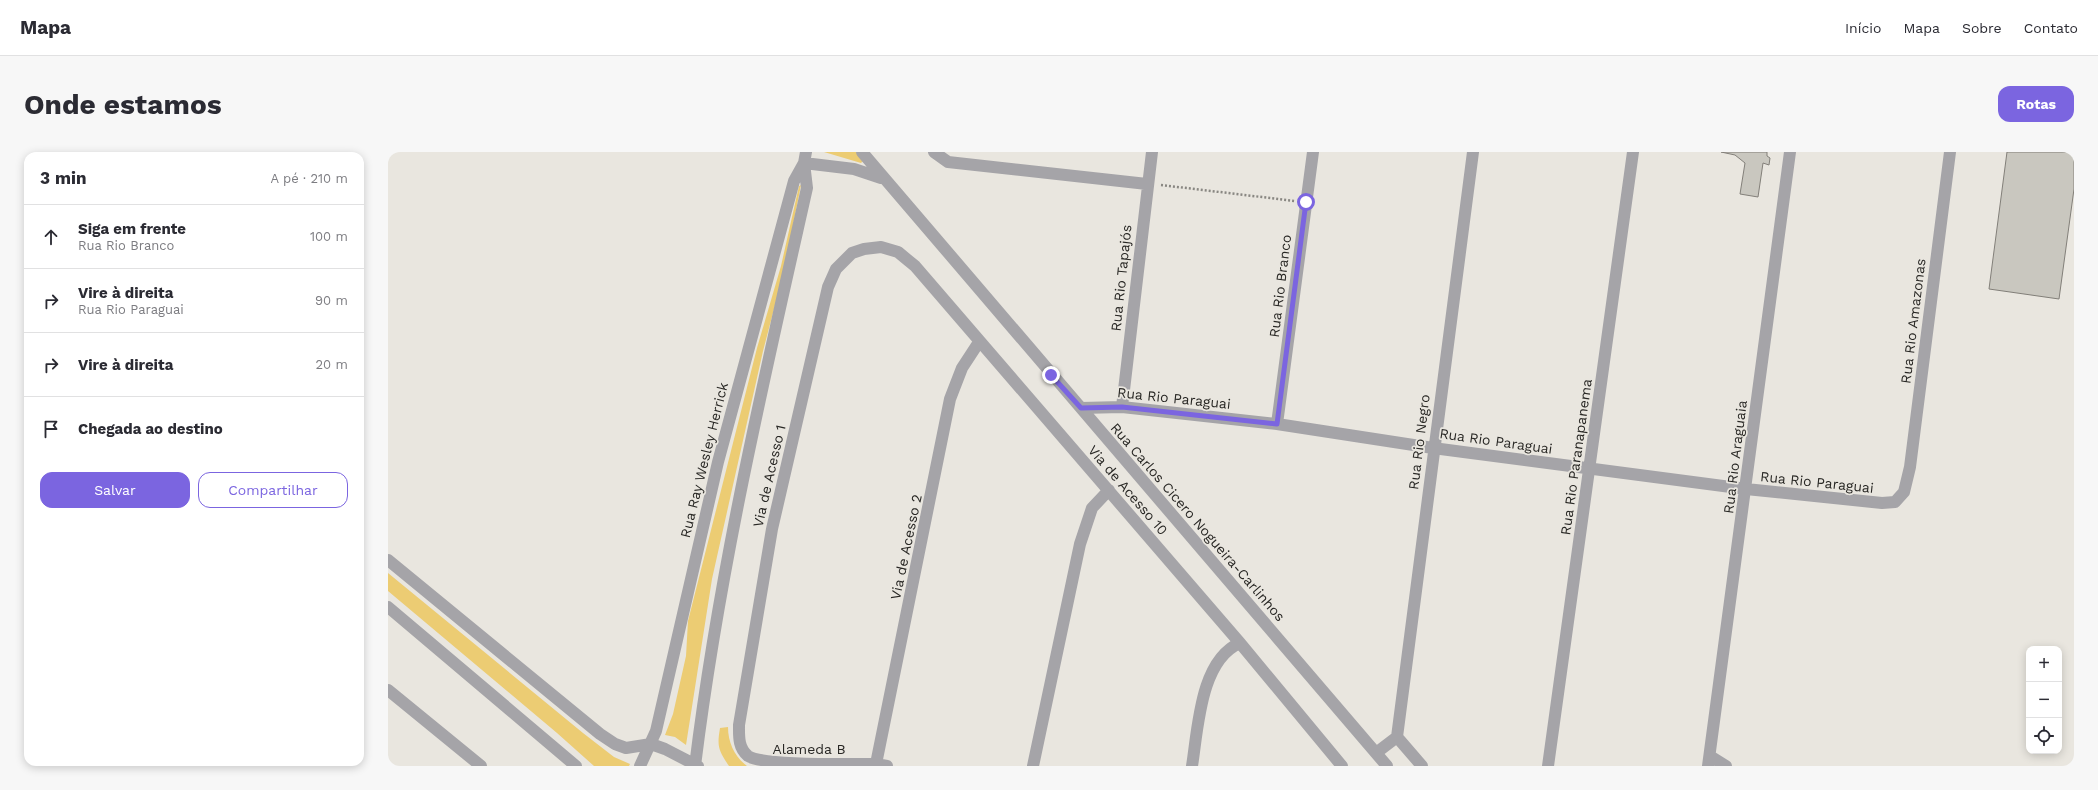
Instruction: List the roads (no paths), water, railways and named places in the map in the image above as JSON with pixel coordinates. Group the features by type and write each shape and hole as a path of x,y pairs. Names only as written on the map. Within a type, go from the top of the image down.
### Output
{"street":[{"name":"Rua Carlos Cicero Nogueira-Carlinhos","path":"862,152 882,178 1081,408 1386,766"},
{"path":"934,152 948,162 1147,184"},
{"name":"Rua Rio Tapajós","path":"1122,407 1147,184 1152,152"},
{"name":"Rua Rio Branco","path":"1277,424 1313,152"},
{"name":"Rua Rio Negro","path":"1397,737 1433,448 1473,152"},
{"name":"Rua Rio Paranapanema","path":"1548,766 1633,152"},
{"name":"Rua Rio Araguaia","path":"1709,761 1790,152"},
{"name":"Rua Rio Amazonas","path":"1904,492 1910,467 1950,152"},
{"path":"388,560 600,734 615,744 626,748 651,744 665,749 696,765 712,650 744,469 807,188 805,157 854,169 882,178"},
{"name":"Rua Ray Wesley Herrick","path":"640,766 656,731 718,462 794,181 805,157"},
{"name":"Via de Acesso 10","path":"881,246 898,252 915,266 1240,643 1342,766"},
{"name":"Via de Acesso 1","path":"740,744 739,725 772,530 828,287 836,269 852,253 881,246"},
{"name":"Via de Acesso 2","path":"881,765 950,399 962,368 979,342"},
{"name":"Rua Rio Paraguai","path":"1081,408 1122,407 1277,424 1433,448 1746,489 1882,503 1895,502 1904,492"},
{"path":"1033,766 1080,544 1092,508 1109,490"},
{"path":"388,607 576,766"},
{"path":"1192,766 1203,701 1210,674 1223,653 1240,643"},
{"path":"388,690 481,766"},
{"path":"1376,753 1397,737 1422,766"},
{"name":"Alameda B","path":"740,744 748,756 758,762 777,766 881,765"},
{"path":"1709,761 1726,766"}]}
